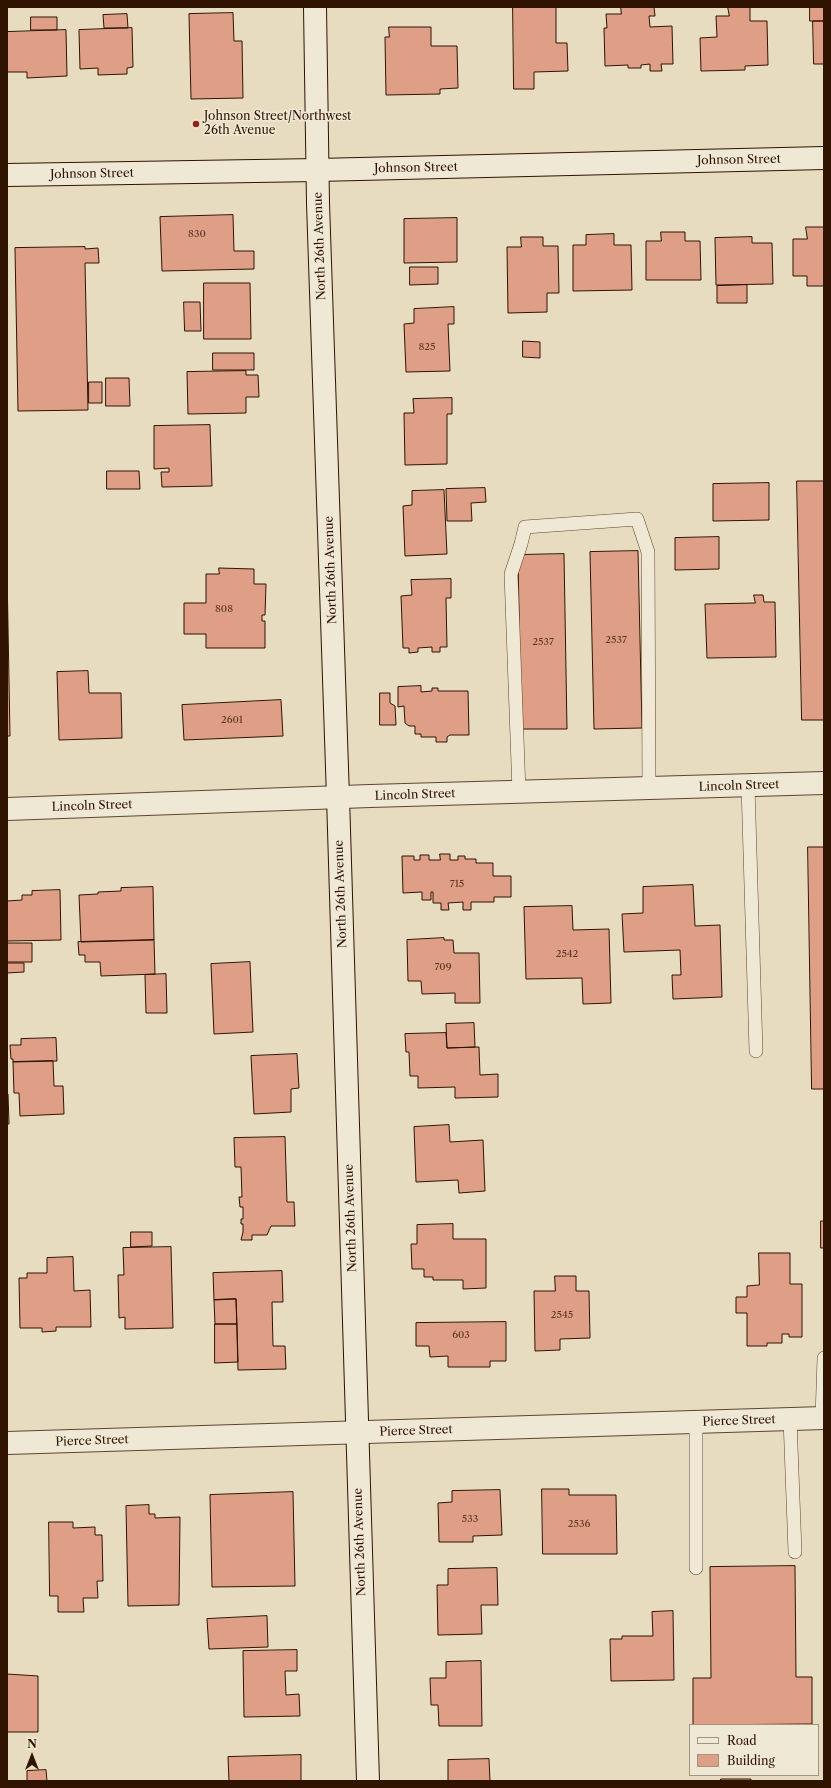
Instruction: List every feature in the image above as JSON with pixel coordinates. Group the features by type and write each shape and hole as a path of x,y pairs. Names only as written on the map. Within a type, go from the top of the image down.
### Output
{"street":[{"name":"North 26th Avenue","path":"315,7 317,170 368,1781"},
{"name":"Johnson Street","path":"7,175 317,170 824,158"},
{"name":"Lincoln Street","path":"7,809 338,797 824,784"},
{"name":"Pierce Street","path":"7,1443 823,1418"}],"lane":[{"path":"519,792 511,574 525,527 637,519 648,552 649,788"},
{"path":"748,786 756,1051"},
{"path":"823,1418 824,1358"},
{"path":"790,1419 795,1552"},
{"path":"696,1422 696,1568"}],"building":[{"path":"513,7 556,7 556,43 567,43 568,71 534,72 534,89 514,89"},
{"path":"621,7 654,7 655,16 649,16 650,27 672,26 673,64 661,64 662,71 650,71 650,64 641,65 641,68 628,68 628,65 605,66 604,28 607,28 606,14 621,14"},
{"path":"728,7 750,7 750,21 767,21 768,65 745,66 745,70 701,71 700,38 717,37 716,16 729,16"},
{"path":"810,7 824,7 824,21 810,21"},
{"path":"233,13 234,41 242,41 243,98 191,99 189,14"},
{"path":"127,14 128,28 104,28 103,15"},
{"path":"31,17 57,17 57,30 31,30"},
{"path":"813,21 824,21 824,64 814,64"},
{"path":"389,27 431,27 431,46 457,46 458,88 440,89 440,94 386,95 385,37 389,37"},
{"path":"132,28 133,67 127,68 127,74 98,75 98,68 80,69 79,30"},
{"path":"66,30 67,76 27,78 27,72 7,72 7,32"},
{"path":"233,215 234,251 254,251 254,269 162,271 160,217"},
{"path":"457,218 457,262 404,263 404,219"},
{"path":"806,227 824,227 824,286 807,286 807,276 793,276 793,239 807,239"},
{"path":"661,232 685,232 685,241 700,241 701,280 646,280 646,241 661,241"},
{"path":"614,234 614,245 631,245 632,290 573,291 573,245 586,245 586,235"},
{"path":"521,237 543,237 543,246 558,246 559,293 547,293 547,312 508,313 507,247 521,247"},
{"path":"752,237 752,243 772,243 773,284 716,285 715,238"},
{"path":"85,247 85,249 98,248 99,263 85,263 88,410 18,411 15,248"},
{"path":"410,267 438,267 438,284 410,285"},
{"path":"204,283 250,283 251,339 204,339"},
{"path":"747,285 747,303 717,303 717,286"},
{"path":"184,302 200,302 201,331 185,331"},
{"path":"454,307 454,324 448,324 450,371 406,372 404,324 414,323 414,309"},
{"path":"523,341 540,342 540,358 523,357"},
{"path":"213,353 254,353 254,370 213,370"},
{"path":"246,371 246,375 258,375 259,397 246,397 246,413 188,414 187,372"},
{"path":"106,378 129,378 130,406 106,406"},
{"path":"89,382 102,382 102,403 89,403"},
{"path":"452,398 452,414 447,414 447,464 405,465 404,413 414,413 413,399"},
{"path":"210,425 212,486 162,487 161,472 169,472 169,468 154,469 154,426"},
{"path":"107,471 139,471 140,489 107,489"},
{"path":"797,481 824,481 824,720 802,720"},
{"path":"769,483 769,520 713,521 713,484"},
{"path":"485,488 486,502 471,503 472,521 447,521 446,489"},
{"path":"444,490 447,554 405,556 403,506 412,505 412,491"},
{"path":"719,537 719,569 675,570 675,538"},
{"path":"638,551 642,728 594,729 590,552"},
{"path":"564,554 567,729 521,729 518,555"},
{"path":"219,568 254,569 254,584 266,584 265,615 262,615 262,621 265,621 265,648 206,648 206,634 184,634 184,603 206,603 206,574 219,574"},
{"path":"7,571 10,736 7,736"},
{"path":"451,579 451,598 446,598 447,647 440,647 440,652 432,652 432,647 418,648 418,652 409,653 409,648 403,648 401,596 412,595 411,580"},
{"path":"754,595 763,595 764,602 775,602 776,657 707,658 705,604 755,603"},
{"path":"88,671 89,693 121,693 122,738 59,740 57,672"},
{"path":"421,686 421,692 432,691 432,688 438,688 438,691 468,691 469,735 450,735 447,737 447,742 436,742 436,737 421,737 421,734 415,734 415,726 409,726 405,723 404,706 398,707 398,687"},
{"path":"380,693 390,693 390,703 395,706 396,725 380,725"},
{"path":"281,700 283,736 184,740 182,705"},
{"path":"808,847 824,847 824,1089 812,1089"},
{"path":"440,854 450,854 450,860 458,860 458,856 465,856 465,859 476,859 476,863 493,863 493,876 511,876 511,897 494,897 494,902 471,902 471,910 463,910 463,902 448,903 449,910 441,910 441,903 433,903 433,892 431,892 431,900 422,900 422,892 403,893 402,856 414,856 414,860 420,860 420,855 429,855 429,860 440,860"},
{"path":"693,885 695,926 720,925 722,997 673,999 672,975 681,975 680,950 624,952 622,914 643,913 643,887"},
{"path":"153,887 154,940 81,942 79,895 121,891 121,888"},
{"path":"60,890 61,940 7,941 7,901 22,900 22,895 32,895 32,891"},
{"path":"572,906 573,930 609,929 611,1003 583,1004 582,978 526,979 524,907"},
{"path":"444,938 444,940 453,940 454,953 479,953 480,1003 455,1003 455,993 422,994 421,981 408,981 407,940"},
{"path":"154,940 155,974 101,976 100,962 85,962 85,955 79,955 78,942"},
{"path":"7,943 32,943 32,962 7,962"},
{"path":"250,962 253,1032 214,1034 211,964"},
{"path":"7,963 24,963 24,972 7,973"},
{"path":"166,974 167,1013 146,1013 145,975"},
{"path":"474,1023 475,1047 447,1048 446,1024"},
{"path":"446,1033 447,1048 479,1047 480,1075 498,1074 498,1097 455,1098 455,1087 418,1088 418,1076 410,1076 409,1052 406,1052 405,1034"},
{"path":"56,1038 57,1061 13,1062 13,1059 11,1059 10,1045 21,1045 21,1039"},
{"path":"297,1054 299,1088 291,1089 291,1112 254,1114 251,1056"},
{"path":"53,1061 54,1086 63,1086 64,1114 20,1116 19,1093 14,1093 13,1062"},
{"path":"8,1094 9,1124 7,1124"},
{"path":"449,1125 450,1142 483,1140 485,1191 459,1193 458,1180 416,1182 414,1127"},
{"path":"285,1137 287,1202 294,1202 295,1226 271,1226 267,1235 252,1235 252,1240 241,1240 243,1232 243,1224 241,1224 241,1219 243,1219 243,1207 240,1207 239,1197 242,1197 241,1167 235,1167 234,1138"},
{"path":"821,1221 824,1221 824,1248 821,1248"},
{"path":"453,1224 453,1239 486,1239 486,1288 463,1289 463,1280 433,1280 433,1277 424,1277 424,1269 412,1269 411,1244 417,1244 417,1225"},
{"path":"131,1232 152,1232 152,1246 131,1247"},
{"path":"171,1247 173,1328 125,1329 125,1317 119,1318 118,1275 124,1275 123,1248"},
{"path":"759,1253 790,1253 790,1284 802,1284 802,1337 789,1337 789,1334 782,1334 782,1343 767,1343 767,1346 747,1346 747,1313 736,1313 736,1297 747,1297 747,1286 759,1285"},
{"path":"73,1257 74,1291 90,1290 91,1327 56,1327 56,1331 42,1332 42,1328 20,1328 19,1278 27,1278 27,1273 47,1273 47,1258"},
{"path":"282,1271 283,1302 272,1302 273,1346 285,1346 286,1369 238,1370 236,1299 214,1300 213,1273"},
{"path":"555,1276 576,1276 576,1291 589,1291 590,1338 560,1339 560,1350 535,1351 534,1291 555,1291"},
{"path":"236,1299 237,1324 215,1324 214,1300"},
{"path":"506,1322 506,1361 490,1361 490,1367 448,1367 448,1356 430,1357 429,1346 416,1346 416,1323"},
{"path":"215,1324 237,1324 238,1362 215,1363"},
{"path":"542,1489 569,1489 569,1495 616,1495 617,1554 543,1554"},
{"path":"500,1490 502,1535 473,1536 473,1542 439,1542 438,1503 452,1502 452,1491"},
{"path":"293,1492 295,1586 212,1587 210,1495"},
{"path":"149,1505 149,1514 155,1514 155,1518 180,1517 179,1605 128,1606 126,1506"},
{"path":"49,1522 73,1522 73,1528 95,1527 95,1535 102,1535 103,1581 97,1581 98,1598 83,1598 84,1612 58,1612 58,1596 50,1596"},
{"path":"795,1566 796,1677 812,1677 812,1724 693,1724 693,1678 711,1678 710,1567"},
{"path":"497,1568 498,1605 481,1605 482,1634 438,1635 437,1585 448,1585 448,1569"},
{"path":"673,1611 674,1680 611,1681 610,1639 622,1639 622,1636 653,1636 652,1612"},
{"path":"267,1616 268,1647 209,1649 207,1619"},
{"path":"297,1650 297,1671 285,1671 286,1695 299,1694 300,1716 244,1717 243,1651"},
{"path":"481,1661 482,1726 439,1726 438,1705 431,1705 430,1678 446,1678 446,1662"},
{"path":"7,1674 38,1676 38,1732 7,1732"},
{"path":"301,1755 301,1781 229,1781 228,1757"},
{"path":"489,1759 490,1781 448,1781 448,1760"},
{"path":"46,1770 47,1781 27,1781 27,1771"},
{"path":"721,1779 751,1779 751,1781 721,1781"}],"place":[{"name":"Johnson Street/Northwest 26th Avenue","path":"196,124"}]}
